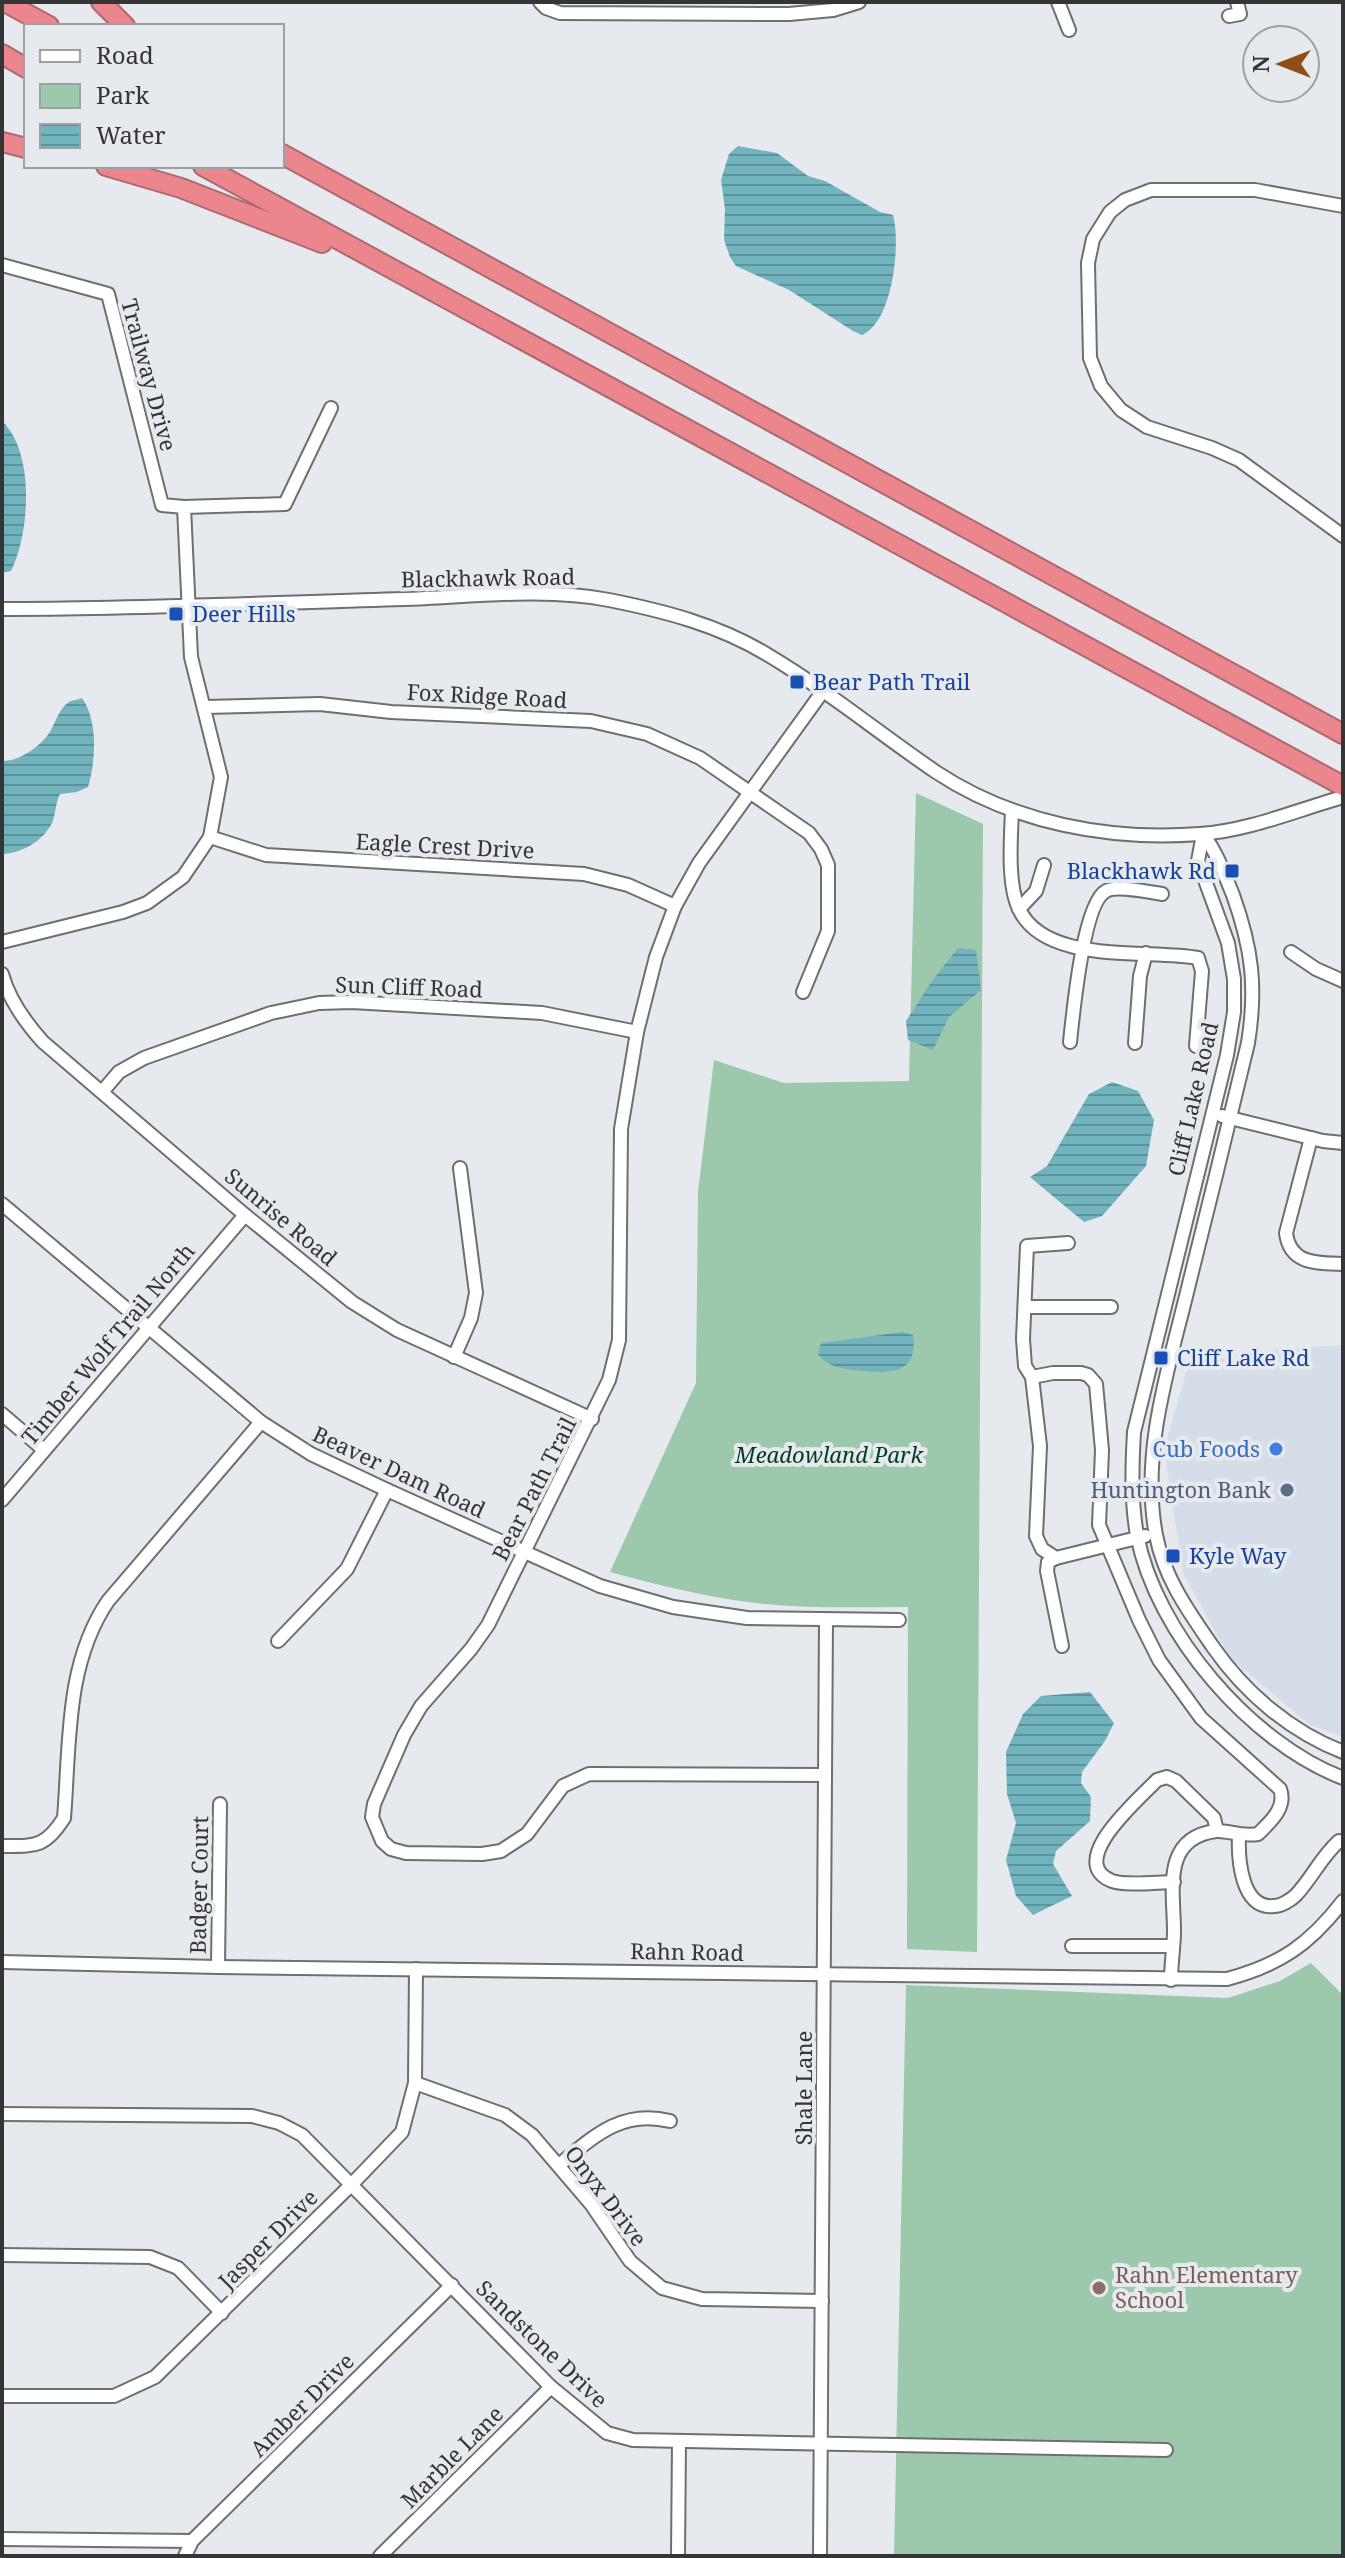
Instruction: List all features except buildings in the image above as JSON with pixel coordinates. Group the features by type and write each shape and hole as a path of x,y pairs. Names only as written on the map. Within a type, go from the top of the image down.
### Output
{"highway":[{"path":"5,2 45,24"},
{"path":"101,2 123,24"},
{"path":"2,54 24,67"},
{"path":"284,141 359,196"},
{"path":"2,142 24,148"},
{"path":"284,155 1343,734"},
{"path":"113,168 181,188 385,267"},
{"path":"207,168 1343,786"}],"street":[{"path":"540,2 560,13 653,8 789,14 859,2"},
{"path":"1058,2 1069,30"},
{"path":"1229,16 1240,14 1237,2"},
{"path":"1343,206 1255,190 1151,190 1125,200 1110,212 1093,239 1088,263 1090,358 1101,386 1121,410 1147,427 1239,460 1343,536"},
{"path":"1099,199 1110,212"},
{"name":"Trailway Drive","path":"2,265 108,294 162,505 184,507"},
{"path":"2,942 123,912 147,903 183,877 210,837 221,777 191,657 184,507 285,504 331,408"},
{"name":"Blackhawk Road","path":"2,609 540,594 603,598 664,611 716,629 766,653 939,774 1012,810 1057,824 1103,832 1203,834 1273,818 1343,797"},
{"name":"Bear Path Trail","path":"823,691 699,863 675,906 656,957 637,1032 621,1129 619,1340 609,1380 488,1625 421,1706 404,1735 374,1804 372,1817 382,1841 391,1849 406,1853 482,1854 501,1851 527,1834 563,1786 589,1774 825,1775"},
{"name":"Fox Ridge Road","path":"205,707 320,704 391,712 591,721 647,734 700,758 809,833 821,849 828,865 828,931 803,992"},
{"path":"1012,810 1012,872 1019,909 1034,928 1055,943 1083,949 1198,958 1201,965 1196,1046"},
{"name":"Cliff Lake Road","path":"1203,834 1198,861 1228,943 1234,979 1234,1012 1227,1055 1134,1432 1133,1496 1138,1537 1156,1590 1173,1623 1219,1688 1253,1722 1321,1770 1343,1778"},
{"name":"Cliff Lake Road","path":"1203,834 1217,854 1246,932 1253,971 1253,1010 1248,1043 1153,1443 1155,1533 1164,1566 1178,1596 1224,1664 1258,1700 1295,1728 1343,1752"},
{"name":"Eagle Crest Drive","path":"210,837 266,855 584,874 628,885 675,906"},
{"path":"1019,909 1036,891 1044,865"},
{"path":"1070,1042 1077,967 1096,905 1103,893 1117,889 1162,894"},
{"path":"1291,952 1316,969 1343,981"},
{"path":"1135,1043 1140,976 1146,953"},
{"name":"Sunrise Road","path":"2,974 23,1019 43,1042 352,1302 397,1330 592,1419"},
{"name":"Sun Cliff Road","path":"102,1092 119,1072 144,1058 271,1013 319,1003 352,1002 542,1013 637,1032"},
{"path":"1211,1114 1343,1143"},
{"path":"1311,1138 1286,1233 1287,1240 1292,1251 1307,1262 1343,1264"},
{"path":"454,1357 471,1318 476,1293 460,1168"},
{"name":"Beaver Dam Road","path":"2,1204 261,1422 311,1454 387,1490 600,1586 673,1607 747,1618 899,1620"},
{"name":"Timber Wolf Trail North","path":"2,1500 245,1215"},
{"path":"1056,1558 1042,1549 1036,1536 1040,1446 1032,1377 1025,1366 1023,1339 1027,1246 1068,1243"},
{"path":"1025,1307 1111,1307"},
{"path":"1032,1377 1081,1373 1088,1375 1096,1384 1103,1460 1100,1533 1108,1543 1139,1620 1159,1660 1201,1718 1280,1789 1281,1806 1258,1834 1239,1836 1217,1831 1185,1843 1174,1861 1171,1980"},
{"path":"2,1414 44,1450"},
{"path":"2,1846 32,1846 52,1837 64,1818 76,1673 92,1625 108,1601 261,1422"},
{"path":"278,1641 347,1569 387,1490"},
{"path":"1062,1646 1047,1571 1048,1562 1108,1543 1155,1533"},
{"name":"Shale Lane","path":"820,2556 826,1620"},
{"path":"1174,1882 1113,1881 1102,1874 1097,1866 1097,1848 1157,1780 1167,1777 1176,1781 1214,1818 1217,1831"},
{"name":"Badger Court","path":"218,1967 220,1804"},
{"path":"1239,1836 1239,1856 1246,1885 1254,1900 1264,1906 1277,1907 1295,1896 1325,1853 1339,1841"},
{"name":"Rahn Road","path":"2,1962 1227,1979 1278,1961 1304,1944 1343,1901"},
{"path":"1072,1946 1172,1946"},
{"name":"Jasper Drive","path":"2,2396 114,2396 155,2377 352,2184 402,2132 415,2083 416,1969"},
{"name":"Onyx Drive","path":"415,2083 505,2115 532,2135 591,2204 630,2261 662,2288 702,2299 822,2301"},
{"name":"Sandstone Drive","path":"2,2114 252,2116 279,2123 302,2135 551,2387 607,2433 633,2440 1166,2450"},
{"path":"559,2165 611,2126 647,2115 670,2121"},
{"path":"2,2255 150,2257 178,2268 222,2313"},
{"name":"Amber Drive","path":"185,2556 192,2541 452,2285"},
{"name":"Marble Lane","path":"380,2556 551,2387"},
{"path":"678,2556 679,2441"},
{"path":"2,2539 192,2541"}],"shaded area":[{"path":"1343,1345 1343,1737 1310,1725 1229,1657 1183,1573 1164,1448 1189,1363 1277,1349"}],"green space":[{"name":"Meadowland Park","path":"916,793 983,824 977,1952 907,1949 908,1607 808,1607 748,1602 610,1572 696,1383 698,1192 714,1060 784,1083 909,1081"},
{"path":"1311,1963 1343,1995 1343,2556 894,2556 906,1985 1228,1998 1280,1981"}],"water":[{"path":"738,146 777,153 808,176 825,181 880,212 893,215 895,262 888,299 873,327 862,335 789,290 736,266 730,257 724,240 725,209 721,180 729,154"},
{"path":"2,421 13,435 20,452 26,493 17,555 11,571 2,573"},
{"path":"82,698 91,718 94,741 88,787 60,794 53,821 42,837 24,849 2,854 2,761 16,759 36,747 47,736 66,705"},
{"path":"958,948 976,950 981,990 949,1017 933,1050 908,1040 906,1021"},
{"path":"1112,1082 1138,1091 1154,1120 1146,1166 1102,1216 1084,1222 1030,1177 1047,1166 1089,1094"},
{"path":"903,1332 913,1335 912,1357 902,1368 894,1371 851,1370 827,1363 818,1354 821,1343"},
{"path":"1090,1692 1114,1723 1082,1772 1081,1783 1091,1797 1090,1821 1056,1851 1053,1864 1072,1896 1033,1915 1016,1896 1006,1860 1016,1823 1007,1794 1006,1752 1023,1714 1041,1696"}],"place":[{"name":"Deer Hills","path":"176,614"},
{"name":"Bear Path Trail","path":"797,682"},
{"name":"Blackhawk Rd","path":"1232,871"},
{"name":"Cliff Lake Rd","path":"1161,1358"},
{"name":"Cub Foods","path":"1276,1449"},
{"name":"Huntington Bank","path":"1287,1490"},
{"name":"Kyle Way","path":"1173,1556"},
{"name":"Rahn Elementary School","path":"1099,2288"}]}
